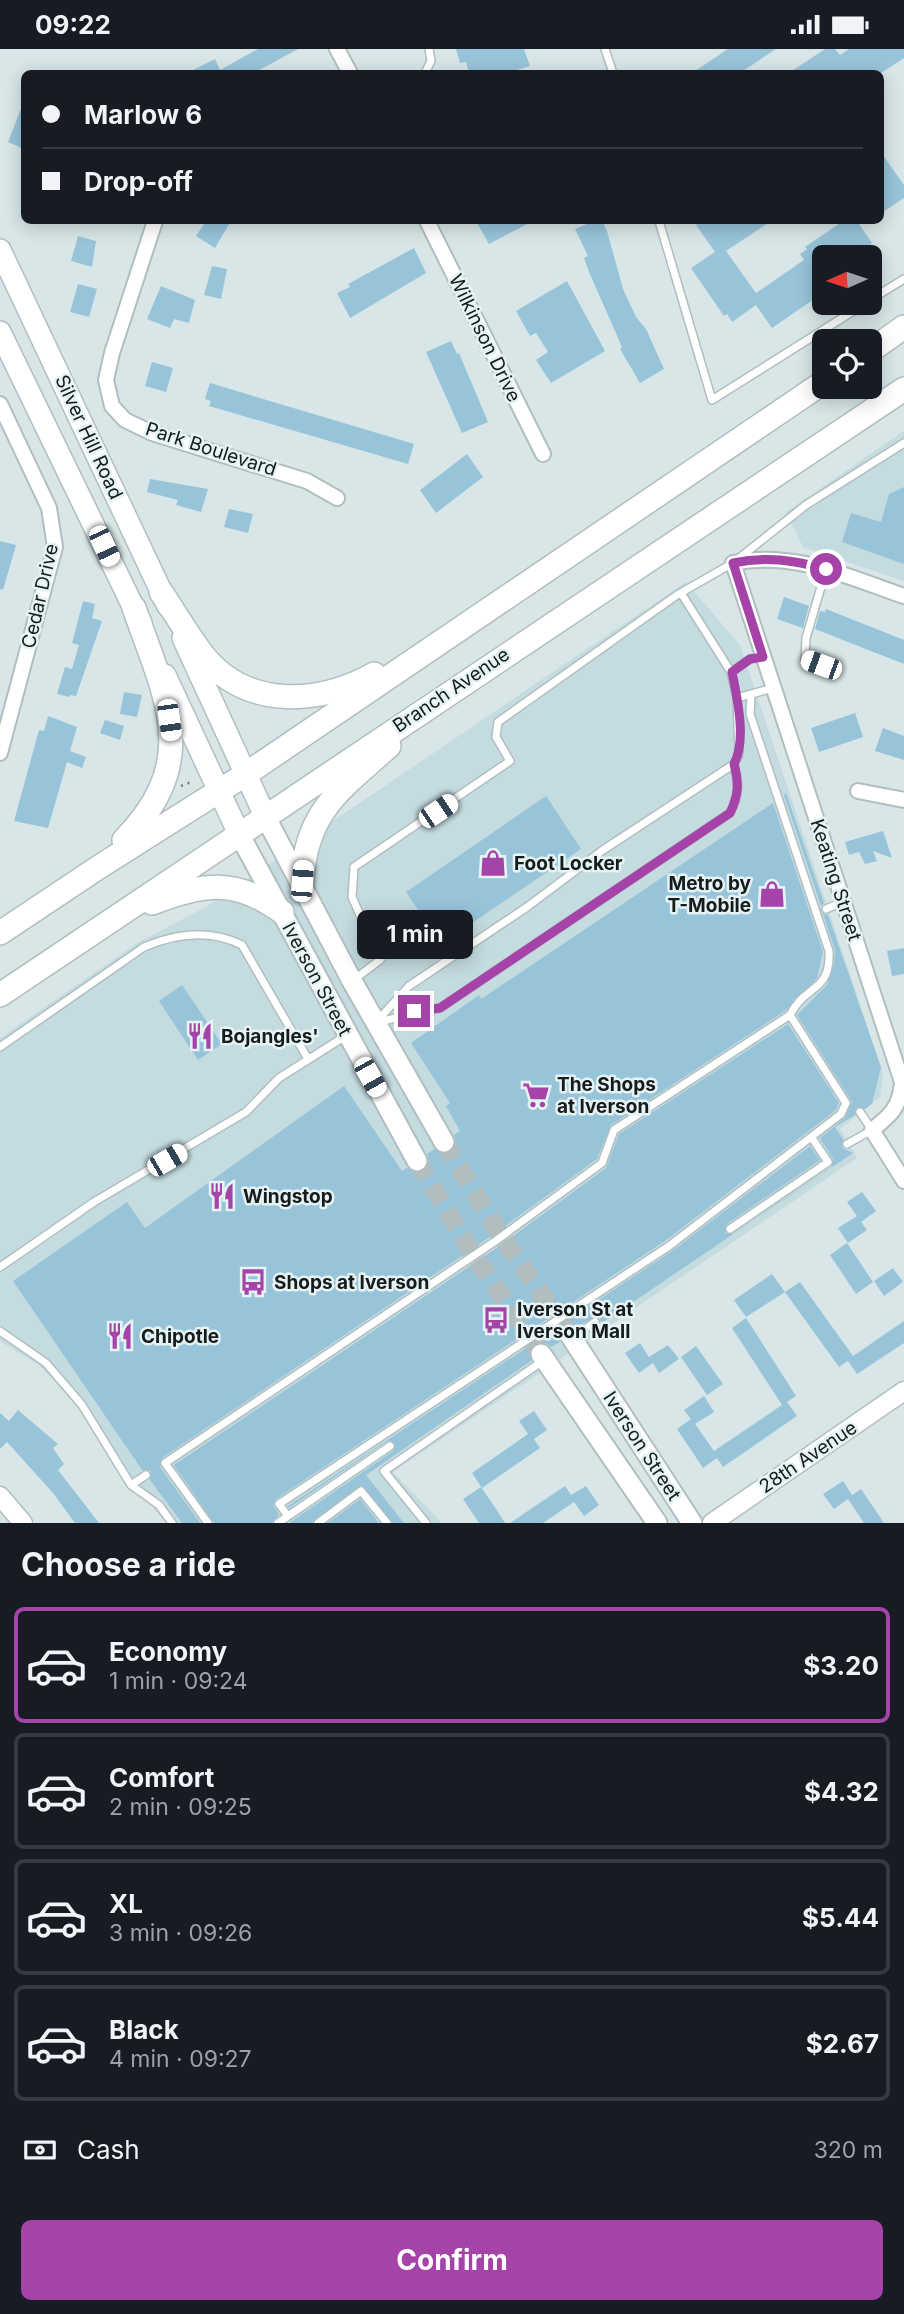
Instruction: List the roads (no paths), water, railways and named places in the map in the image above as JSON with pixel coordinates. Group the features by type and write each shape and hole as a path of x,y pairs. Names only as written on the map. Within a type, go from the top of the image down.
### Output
{"highway":[{"path":"882,343 904,327"},
{"name":"Branch Avenue","path":"0,995 446,693 904,389"},
{"path":"0,933 246,774 812,390"},
{"path":"161,592 214,667 245,688 283,698 309,697 355,684 472,620"},
{"path":"99,867 150,811 170,767 172,736 167,705 134,608"},
{"path":"302,881 303,852 316,819 359,772 446,693"},
{"path":"114,918 180,892 215,886 239,889 261,897 282,912"}],"main road":[{"name":"Silver Hill Road","path":"0,250 265,816"},
{"name":"Silver Hill Road","path":"0,332 134,608 239,834"},
{"name":"Iverson Street","path":"265,816 302,881 375,1023 444,1142"},
{"name":"Iverson Street","path":"239,834 417,1161"},
{"name":"Iverson Street","path":"571,1336 692,1523"},
{"name":"Iverson Street","path":"543,1357 657,1523"}],"street":[{"path":"337,49 348,70"},
{"name":"Park Boulevard","path":"154,224 112,353 106,380 112,406 125,419 152,433 307,481 337,498"},
{"name":"Wilkinson Drive","path":"429,224 544,454"},
{"name":"Cedar Drive","path":"0,404 50,507 55,547 0,753"},
{"path":"733,563 751,559 787,559 826,569 904,596"},
{"name":"Keating Street","path":"733,563 902,1082 900,1101 893,1114 872,1130"},
{"path":"858,790 904,800"},
{"path":"872,1130 904,1181"},
{"name":"28th Avenue","path":"712,1523 904,1391"},
{"path":"0,1496 23,1523"}],"lane":[{"path":"426,70 431,61 429,49"},
{"path":"605,49 612,70"},
{"path":"660,224 712,400 847,315"},
{"path":"882,293 904,279"},
{"path":"352,981 380,960 352,897 354,867 510,761 496,737 498,722 681,593 733,563 806,505 904,443"},
{"path":"821,665 805,659 806,638 826,569"},
{"path":"375,1023 409,986 527,907 603,850 734,764 739,754 737,698 732,672 681,593"},
{"path":"732,672 750,659 763,657"},
{"path":"737,698 773,688"},
{"path":"208,1523 165,1463 494,1242 601,1163 614,1130 790,1015 797,1000 818,987 830,970 829,951 750,714 751,695"},
{"path":"375,1023 440,1008 730,813 737,799 739,784 734,764"},
{"path":"826,909 843,902"},
{"path":"0,1047 144,947 164,939 201,933 225,936 242,945 308,1059"},
{"path":"288,1517 279,1504 669,1246 841,1114 846,1103 790,1015"},
{"path":"0,1267 94,1202 246,1112 279,1078 347,1035"},
{"path":"847,1144 872,1130 860,1112"},
{"path":"730,1229 828,1162 812,1138"},
{"path":"571,1336 595,1322"},
{"path":"0,1331 46,1363 82,1405 131,1485 159,1506 172,1523"},
{"path":"426,1523 384,1471 543,1357"},
{"path":"278,1523 390,1446"},
{"path":"131,1485 146,1475"},
{"path":"318,1523 361,1491 387,1523"}],"tunnel":[{"path":"444,1142 498,1231 570,1335"},
{"path":"417,1161 471,1251 541,1354"}],"place":[{"name":"Foot Locker","path":"493,863"},
{"name":"Metro by T-Mobile","path":"772,894"},
{"name":"Bojangles'","path":"200,1036"},
{"name":"The Shops at Iverson","path":"536,1095"},
{"name":"Wingstop","path":"222,1196"},
{"name":"Shops at Iverson","path":"253,1282"},
{"name":"Iverson St at Iverson Mall","path":"496,1320"},
{"name":"Chipotle","path":"120,1336"}]}
